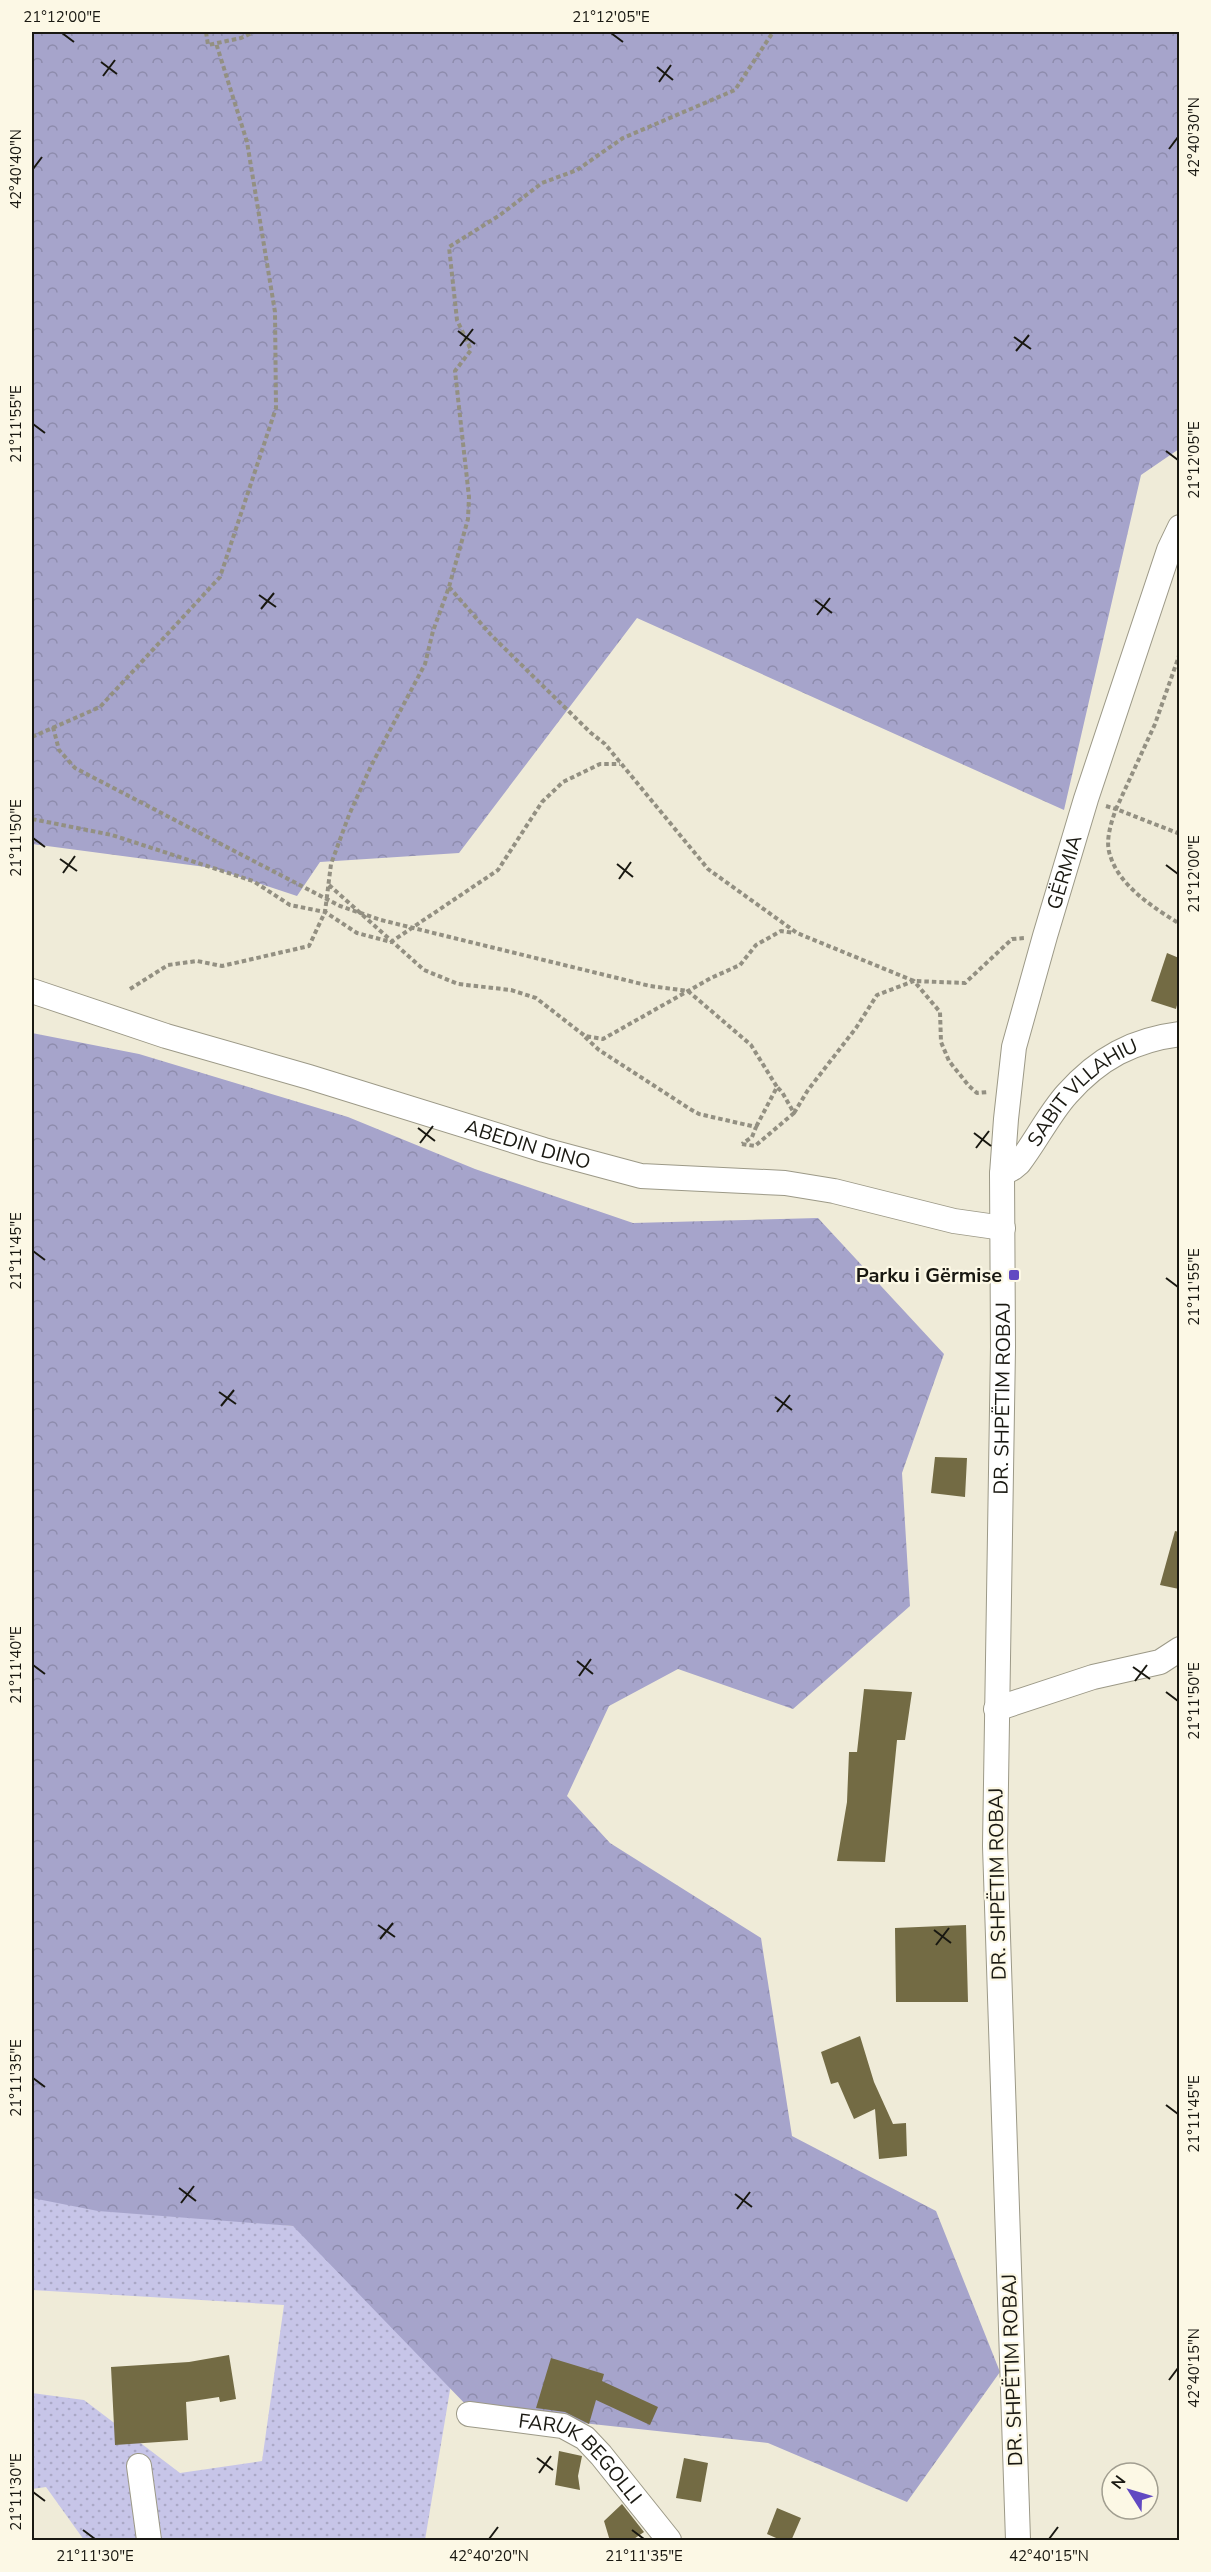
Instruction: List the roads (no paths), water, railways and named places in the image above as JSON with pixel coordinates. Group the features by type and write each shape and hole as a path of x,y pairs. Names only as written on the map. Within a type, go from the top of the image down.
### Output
{"street":[{"name":"GËRMIA","path":"1002,1228 1002,1173 1014,1047 1086,799 1169,550 1179,527"},
{"name":"ABEDIN DINO","path":"32,991 166,1036 309,1077 544,1150 641,1176 785,1183 834,1191 954,1221 1002,1228"},
{"name":"SABIT VLLAHIU","path":"1002,1173 1019,1163 1066,1094 1092,1071 1119,1051 1149,1038 1179,1034"},
{"name":"DR. SHPËTIM ROBAJ","path":"1002,1228 1003,1337 994,1846 1018,2541"},
{"path":"996,1709 1093,1677 1160,1662 1179,1649"},
{"name":"FARUK BEGOLLI","path":"469,2414 563,2426 585,2438 669,2541"},
{"path":"139,2466 149,2541"}],"place":[{"name":"Parku i Gërmise","path":"1014,1275"}]}
